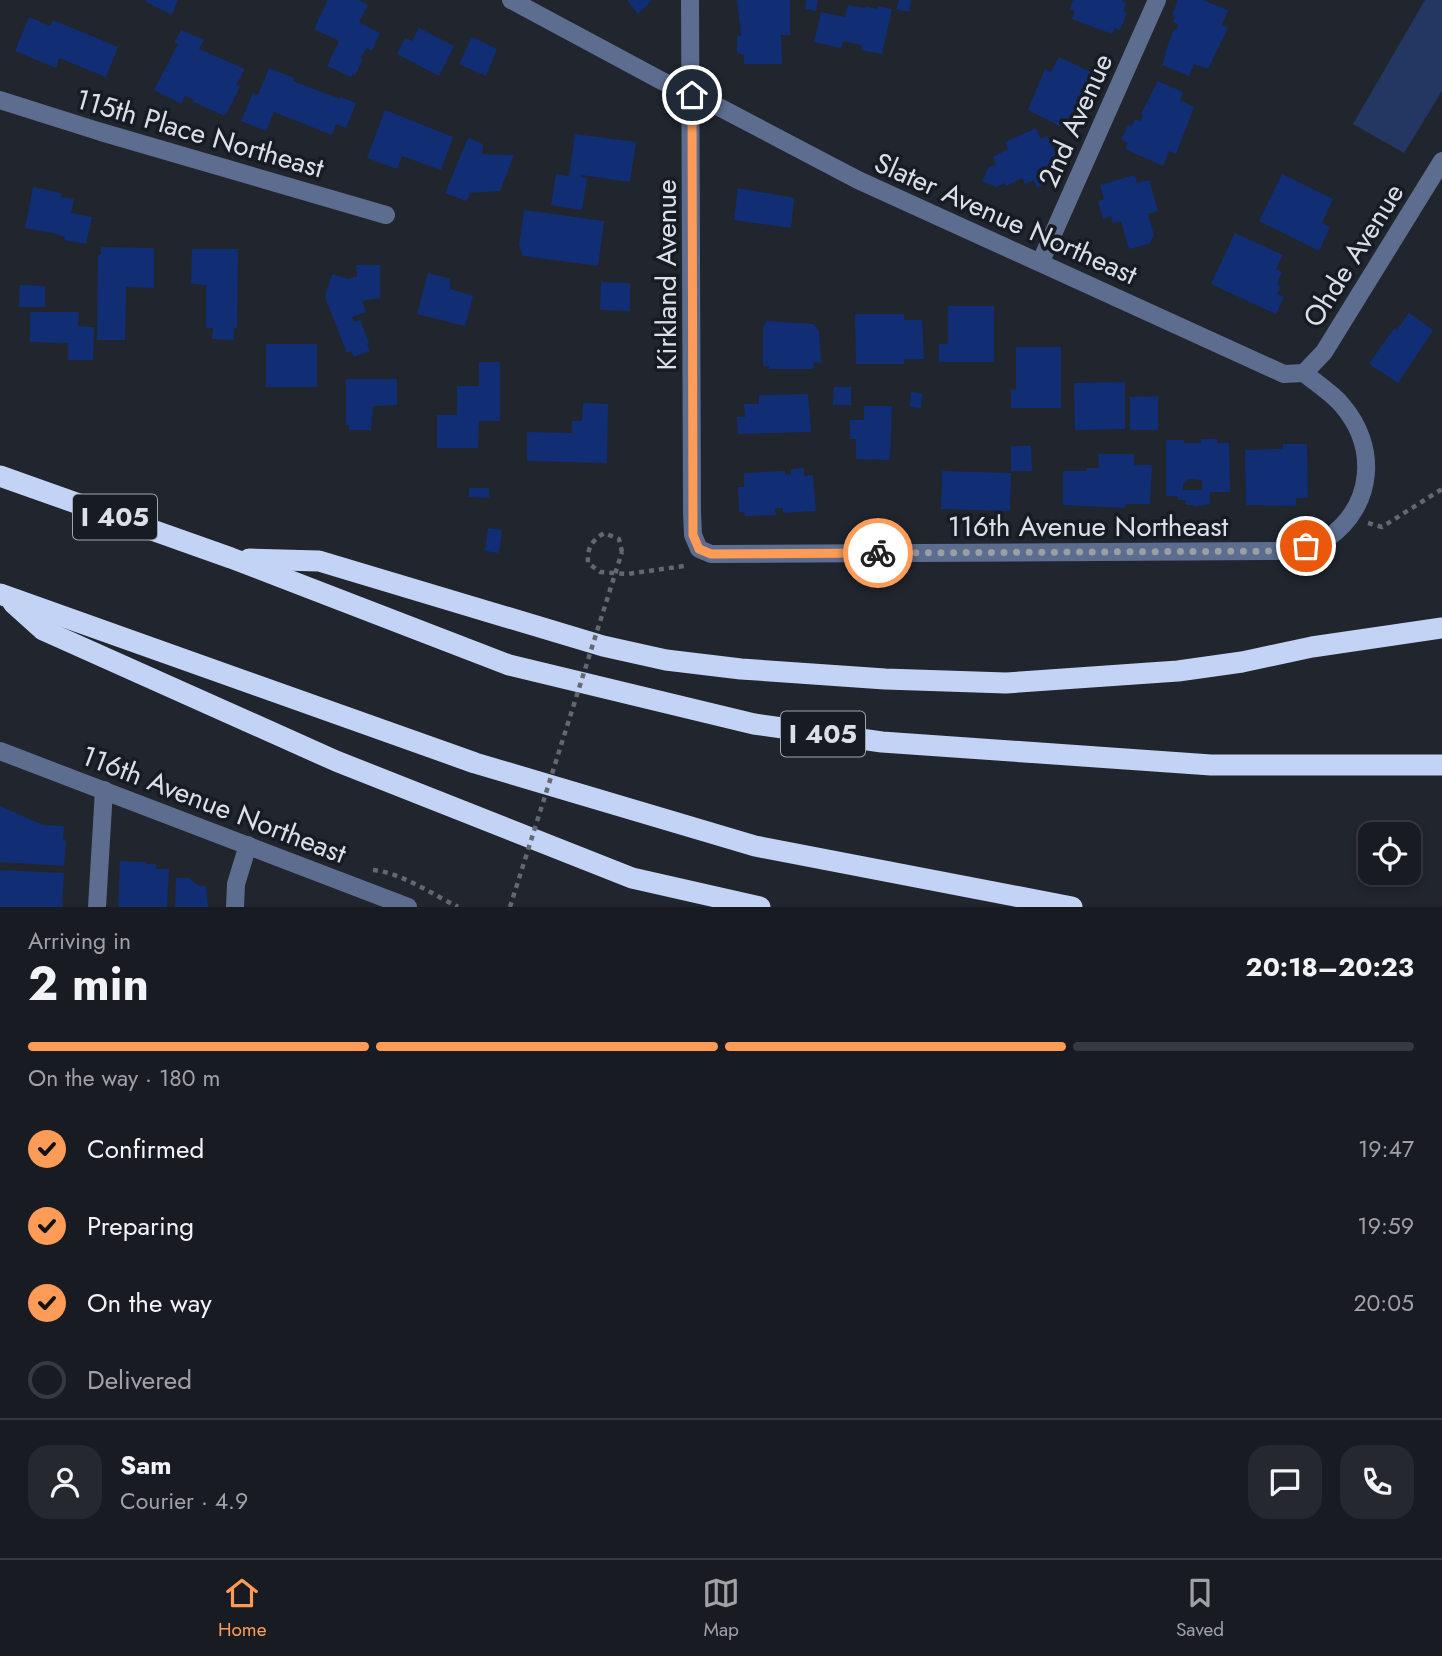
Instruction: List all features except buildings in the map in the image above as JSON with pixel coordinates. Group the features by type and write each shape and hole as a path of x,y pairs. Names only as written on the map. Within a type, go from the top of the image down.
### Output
{"highway":[{"name":"I 405","path":"0,476 231,558 509,665 754,724 882,742 1211,765 1442,765"},
{"path":"231,558 319,561 603,646 666,660 741,669 885,680 1006,683 1178,671 1242,662 1312,647 1442,628"},
{"path":"2,594 43,630 336,761 632,878 760,907"},
{"path":"2,594 475,763 755,846 1072,907"}],"street":[{"name":"Slater Avenue Northeast","path":"511,0 858,180 981,237 1041,261 1284,374 1304,373"},
{"name":"Kirkland Avenue","path":"690,0 692,512 693,535 699,549"},
{"name":"2nd Avenue","path":"1041,261 1157,0"},
{"name":"115th Place Northeast","path":"0,100 386,215"},
{"name":"Ohde Avenue","path":"1304,373 1324,352 1442,160"},
{"name":"116th Avenue Northeast","path":"699,549 711,554 1286,551 1326,540 1351,518 1365,488 1367,459 1359,430 1341,404 1304,373"},
{"name":"116th Avenue Northeast","path":"0,751 408,907"},
{"path":"97,907 104,790"},
{"path":"235,907 236,884 248,845"}],"path":[{"path":"1351,518 1382,527 1442,489"},
{"path":"510,907 622,552 619,538 604,533 594,539 587,551 589,562 600,572 627,574 684,566 699,549"}],"shaded area":[{"path":"1425,0 1442,0 1442,91 1404,153 1353,124"}],"way so far":[{"path":"878,553 1286,551 1306,546"}],"route":[{"path":"692,95 693,535 699,549 711,554 878,553"}]}
